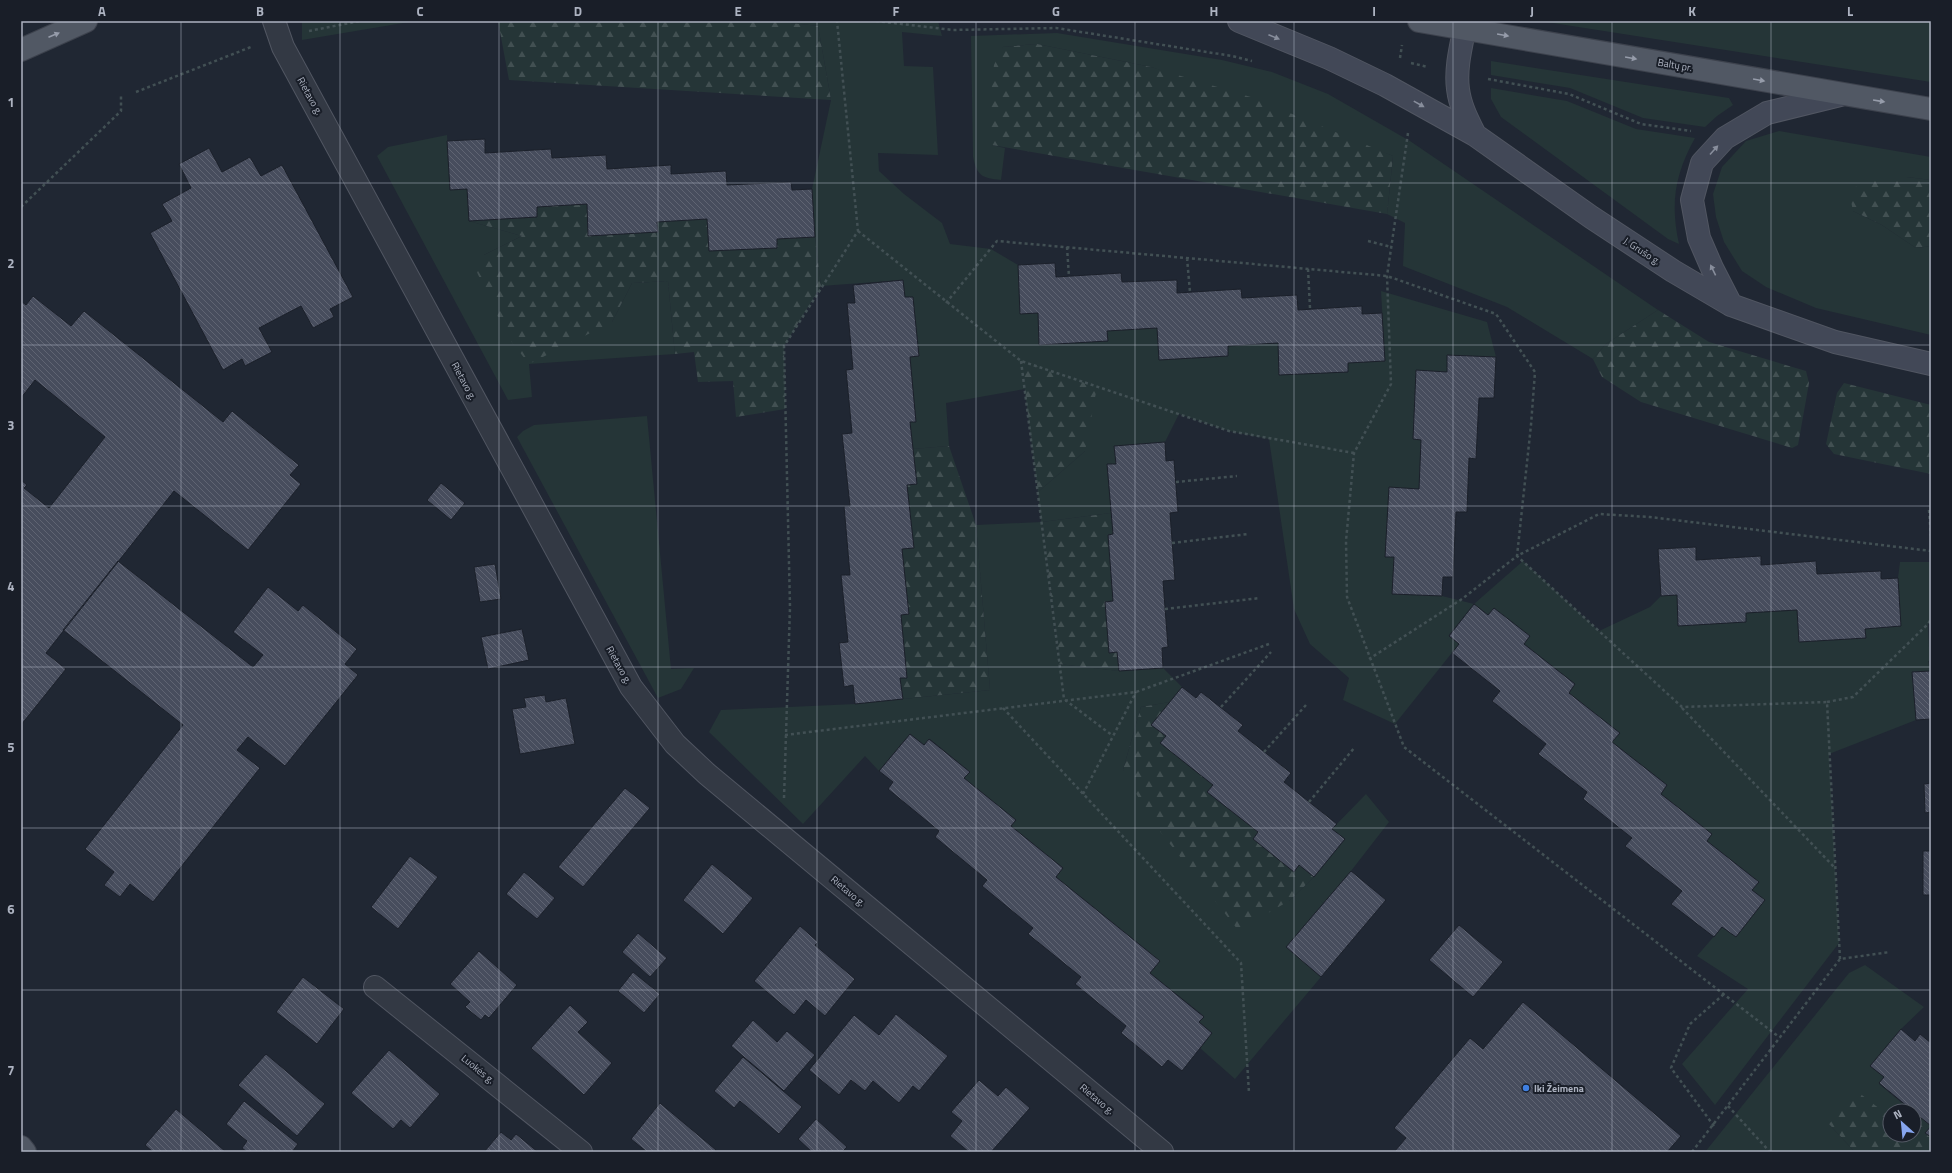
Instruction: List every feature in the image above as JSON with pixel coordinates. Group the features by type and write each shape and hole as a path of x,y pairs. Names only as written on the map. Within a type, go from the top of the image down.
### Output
{"main road":[{"path":"21,50 86,21"},
{"name":"J. Grušo g.","path":"1239,21 1329,58 1385,85 1475,135 1597,221 1672,271 1731,305 1835,342 1931,364"},
{"name":"Baltų pr.","path":"1419,21 1465,25 1840,95 1931,109"},
{"path":"1465,25 1458,74 1458,89 1463,109 1475,135"},
{"path":"1731,305 1699,238 1692,200 1702,163 1725,138 1767,113 1840,95"},
{"path":"21,1147 25,1152"}],"street":[{"name":"Rietavo g.","path":"276,29 488,426 631,687 675,744 707,774 1162,1152"},
{"name":"Luokės g.","path":"375,987 581,1152"}],"path":[{"path":"136,92 276,29 360,21"},
{"path":"783,837 790,607 784,346 821,286 858,231 837,21"},
{"path":"876,21 952,30 1056,28 1232,56 1254,61"},
{"path":"1385,85 1399,61 1402,41"},
{"path":"1399,61 1458,74 1569,94 1640,124 1725,138"},
{"path":"21,207 121,111 121,96"},
{"path":"1402,128 1408,132 1387,276 1391,384 1354,454 1346,541 1347,597 1404,748 1779,1037"},
{"path":"858,231 946,303 1021,361 1229,431 1354,454"},
{"path":"946,303 997,241 1387,276 1496,314 1535,372 1517,556"},
{"path":"1368,241 1391,247"},
{"path":"1067,247 1070,277"},
{"path":"1187,258 1190,292"},
{"path":"1308,269 1310,308"},
{"path":"1021,361 1064,699 1113,736"},
{"path":"1176,482 1237,476"},
{"path":"1929,510 1931,536"},
{"path":"1369,658 1462,599 1517,556 1599,514 1650,517 1931,551"},
{"path":"1172,543 1248,534"},
{"path":"1517,556 1682,707 1835,869"},
{"path":"1165,609 1260,598"},
{"path":"1682,707 1827,702 1853,697 1928,624 1931,619"},
{"path":"785,735 1064,699 1136,692 1269,644"},
{"path":"1221,707 1271,652"},
{"path":"1083,794 1136,692"},
{"path":"1692,1152 1714,1126 1779,1037 1840,959 1827,702"},
{"path":"1264,752 1306,705"},
{"path":"1002,707 1241,963 1248,1093"},
{"path":"1309,802 1355,747"},
{"path":"1840,959 1890,952"},
{"path":"1714,1126 1671,1068 1690,1024 1724,994"},
{"path":"1728,1106 1770,1152"}],"green space":[{"path":"302,21 415,21 302,40"},
{"path":"498,21 772,21 818,26 831,100 509,80"},
{"path":"772,21 938,21 942,36 902,32 904,66 933,67 938,155 878,153 879,171 904,194 942,223 950,244 991,249 1018,265 1020,314 1038,313 1040,345 1108,341 1107,331 1157,328 1159,360 1228,356 1228,346 1278,343 1279,375 1348,372 1348,363 1385,361 1381,291 1487,322 1496,357 1448,355 1447,372 1417,370 1413,439 1421,440 1419,489 1389,488 1385,556 1394,557 1392,594 1442,596 1474,604 1449,635 1459,644 1395,724 1343,700 1349,678 1310,644 1294,609 1269,439 1229,431 1179,414 1165,442 1116,464 1107,464 1111,513 1042,522 1059,664 1119,671 1163,668 1182,687 1170,702 1141,707 1123,770 1289,901 1314,877 1345,839 1332,829 1366,794 1389,822 1351,871 1287,947 1321,977 1235,1079 1200,1048 1212,1033 1199,1022 1204,1016 1150,973 1160,961 1056,877 1063,868 1011,826 1016,820 964,778 970,772 930,739 924,745 910,734 879,771 865,756 803,824 709,732 721,710 855,704 990,690 976,525 1041,522 1038,492 1085,451 1022,362 1025,389 946,403 949,446 913,449 910,422 916,421 910,357 919,356 913,297 905,297 903,280 821,286 815,237 812,189 831,100 818,26"},
{"path":"1540,21 1931,22 1931,82"},
{"path":"1057,33 1222,60 1272,72 1328,94 1410,141 1658,310 1606,344 1593,359 1507,307 1403,266 1405,223 1387,214 1393,156 1151,67 1037,44 1003,47 992,145 1005,148 1001,180 981,175 976,168 973,157 971,36"},
{"path":"1037,44 1151,67 1254,98 1393,156 1387,214 992,145 988,117 994,65 1003,47"},
{"path":"1491,61 1729,98 1733,105 1717,116 1705,127 1643,118 1570,88 1491,75"},
{"path":"1491,88 1567,101 1636,129 1695,138 1683,164 1676,189 1675,215 1679,244 1668,239 1501,117 1491,99"},
{"path":"1779,131 1931,157 1931,180 1906,177 1853,211 1882,225 1916,248 1931,246 1931,335 1816,308 1766,287 1742,271 1724,242 1716,217 1713,194 1722,167 1746,141"},
{"path":"447,135 450,190 467,189 469,221 522,236 484,255 612,322 632,283 668,281 675,354 529,364 532,397 508,400 377,156 388,147"},
{"path":"1906,177 1931,180 1931,246 1916,248 1882,225 1853,211 1849,191 1867,180"},
{"path":"587,204 589,236 658,232 657,222 707,219 709,251 777,248 777,239 815,237 821,286 784,346 785,409 736,417 733,381 698,382 694,352 675,354 668,281 632,283 612,322 529,364 507,336 475,268 484,255 522,236 469,221 537,217 537,207"},
{"path":"1658,310 1709,342 1806,371 1809,383 1798,445 1792,448 1641,402 1602,377 1593,359 1606,344"},
{"path":"1021,361 1097,387 1085,451 1038,492"},
{"path":"1844,383 1931,405 1931,474 1834,454 1826,444 1837,393"},
{"path":"647,416 671,669 694,668 681,689 658,698 517,437 523,431 534,425"},
{"path":"949,446 976,525 990,690 903,699 900,678 907,677 901,615 909,614 902,549 914,547 907,485 913,449"},
{"path":"1111,513 1113,534 1108,535 1113,601 1109,653 1117,652 1119,671 1059,664 1042,522"},
{"path":"1523,561 1599,631 1650,607 1661,596 1677,595 1678,626 1746,622 1746,613 1797,610 1799,642 1865,638 1865,629 1901,626 1898,578 1900,562 1931,562 1931,619 1928,624 1930,671 1912,672 1916,720 1829,754 1839,943 1715,1105 1682,1064 1748,989 1697,956 1722,927 1736,937 1764,900 1752,890 1759,882 1707,841 1712,834 1661,794 1667,785 1612,742 1619,733 1569,693 1575,684 1524,644 1530,636 1488,615 1474,604"},
{"path":"1170,702 1151,725 1166,736 1213,785 1207,792 1258,832 1294,872 1299,865 1314,877 1289,901 1238,930 1151,820 1123,770 1141,707"},
{"path":"1865,965 1924,1007 1901,1029 1870,1066 1884,1077 1879,1084 1902,1103 1882,1103 1882,1114 1829,1124 1855,1152 1705,1152 1849,973"},
{"path":"1858,1092 1882,1111 1882,1143 1922,1143 1922,1119 1931,1126 1926,1133 1931,1137 1931,1152 1855,1152 1829,1124"}],"building":[{"path":"485,139 485,153 551,149 552,158 606,155 607,169 671,165 671,174 726,171 727,185 791,182 792,190 812,189 815,237 777,239 777,248 709,251 707,219 657,222 658,232 588,236 587,204 537,207 537,217 469,221 467,189 450,190 447,141"},
{"path":"209,148 222,172 250,157 261,176 282,165 353,297 330,309 334,317 313,328 301,306 259,328 272,352 245,366 242,359 223,370 150,233 172,221 162,204 191,188 179,164"},
{"path":"1055,263 1056,277 1121,273 1122,282 1177,280 1177,293 1241,289 1242,298 1297,295 1298,310 1362,306 1362,314 1382,313 1385,361 1348,363 1348,372 1279,375 1278,343 1228,346 1228,356 1159,360 1157,328 1107,331 1108,341 1039,345 1038,313 1020,314 1018,265"},
{"path":"903,280 905,297 913,297 919,356 910,357 916,422 910,422 917,484 907,485 914,548 902,549 909,614 901,615 907,678 900,678 903,699 855,704 853,685 844,687 839,643 848,642 841,575 850,575 844,506 850,506 842,434 852,433 846,370 853,369 847,303 855,303 853,285"},
{"path":"33,296 71,326 84,311 223,422 232,411 299,465 290,475 301,484 248,550 174,491 46,653 66,669 21,725 21,480 27,485 24,488 49,508 105,437 35,380 21,398 21,301 26,305"},
{"path":"1447,355 1496,357 1494,398 1479,398 1476,459 1469,458 1467,512 1456,512 1453,577 1443,577 1442,596 1392,594 1394,557 1385,557 1389,487 1419,489 1421,440 1413,439 1416,370 1447,372"},
{"path":"1165,442 1166,461 1174,460 1178,512 1170,513 1175,580 1163,581 1168,647 1162,648 1163,668 1119,671 1117,652 1109,653 1105,602 1113,601 1108,535 1113,534 1107,464 1116,464 1114,446"},
{"path":"441,483 465,503 451,520 427,500"},
{"path":"1696,547 1696,560 1761,556 1761,565 1816,561 1817,574 1881,571 1881,579 1898,578 1901,626 1865,629 1866,638 1799,642 1797,610 1746,613 1746,622 1678,626 1677,595 1661,596 1658,549"},
{"path":"118,561 253,667 263,655 233,632 268,587 298,611 303,605 357,649 345,664 358,675 285,766 248,737 237,750 260,768 153,902 130,884 120,897 104,885 114,872 85,849 183,725 63,630"},
{"path":"495,564 501,599 480,602 474,567"},
{"path":"1474,604 1488,615 1494,608 1530,636 1524,644 1575,684 1569,693 1620,733 1612,742 1667,785 1661,794 1712,834 1707,841 1759,882 1752,890 1765,900 1736,937 1722,927 1714,937 1671,904 1682,891 1625,846 1632,838 1583,799 1587,792 1538,754 1546,744 1492,701 1500,691 1452,653 1459,644 1449,636"},
{"path":"522,629 529,660 488,669 481,637"},
{"path":"1929,661 1931,661 1931,719 1916,720 1912,672 1930,671"},
{"path":"1182,687 1196,698 1201,692 1243,725 1238,731 1291,773 1284,782 1337,824 1332,829 1345,839 1314,877 1299,865 1294,872 1253,839 1258,832 1207,792 1213,785 1160,743 1166,736 1151,725"},
{"path":"545,695 546,702 566,698 575,744 520,754 512,709 526,707 524,698"},
{"path":"910,734 924,745 929,739 970,772 964,778 1016,820 1011,826 1063,868 1056,877 1160,961 1150,973 1204,1017 1199,1022 1212,1033 1182,1071 1168,1060 1162,1067 1121,1033 1126,1026 1075,984 1081,977 1028,934 1033,928 982,886 987,880 935,837 939,831 888,789 893,782 879,771"},
{"path":"1931,783 1931,812 1925,813 1924,784"},
{"path":"625,788 650,808 583,887 558,867"},
{"path":"1923,851 1931,851 1931,895 1923,895"},
{"path":"410,856 438,877 398,929 371,907"},
{"path":"712,864 753,898 723,934 683,900"},
{"path":"1351,871 1386,900 1321,977 1286,947"},
{"path":"524,872 555,898 537,919 506,894"},
{"path":"1459,925 1503,962 1473,997 1429,960"},
{"path":"800,926 818,942 815,945 855,979 825,1016 806,1000 794,1015 754,981"},
{"path":"638,933 667,958 650,977 622,952"},
{"path":"479,951 517,985 489,1018 485,1015 481,1020 465,1007 470,1002 450,984"},
{"path":"633,972 660,994 644,1013 618,991"},
{"path":"303,977 344,1009 317,1044 276,1012"},
{"name":"Iki Žeimena","path":"1523,1002 1681,1136 1667,1152 1394,1152 1406,1138 1394,1128 1470,1038 1483,1049"},
{"path":"570,1005 588,1022 578,1032 612,1063 584,1095 531,1048"},
{"path":"896,1014 948,1056 919,1091 913,1086 899,1103 873,1081 865,1091 851,1080 839,1095 809,1070 854,1015 879,1035"},
{"path":"753,1020 777,1042 787,1031 815,1055 784,1091 731,1046"},
{"path":"1901,1029 1915,1041 1920,1034 1931,1043 1931,1126 1922,1119 1922,1103 1903,1103 1879,1083 1884,1077 1870,1066"},
{"path":"389,1050 440,1094 410,1128 401,1120 393,1129 351,1093"},
{"path":"266,1054 325,1104 297,1136 238,1085"},
{"path":"743,1057 802,1107 779,1134 740,1101 734,1108 714,1091"},
{"path":"979,1080 998,1096 1006,1087 1030,1108 991,1152 969,1152 950,1136 962,1121 951,1112"},
{"path":"244,1101 298,1144 292,1152 247,1152 242,1148 247,1141 226,1124"},
{"path":"660,1103 716,1150 715,1152 647,1152 631,1139"},
{"path":"176,1109 226,1152 153,1152 145,1145"},
{"path":"816,1119 847,1147 842,1152 812,1152 798,1139"},
{"path":"1931,1126 1931,1137 1925,1133"},
{"path":"501,1132 511,1140 516,1134 538,1152 484,1152"}],"place":[{"name":"Iki Žeimena","path":"1526,1088"}]}
